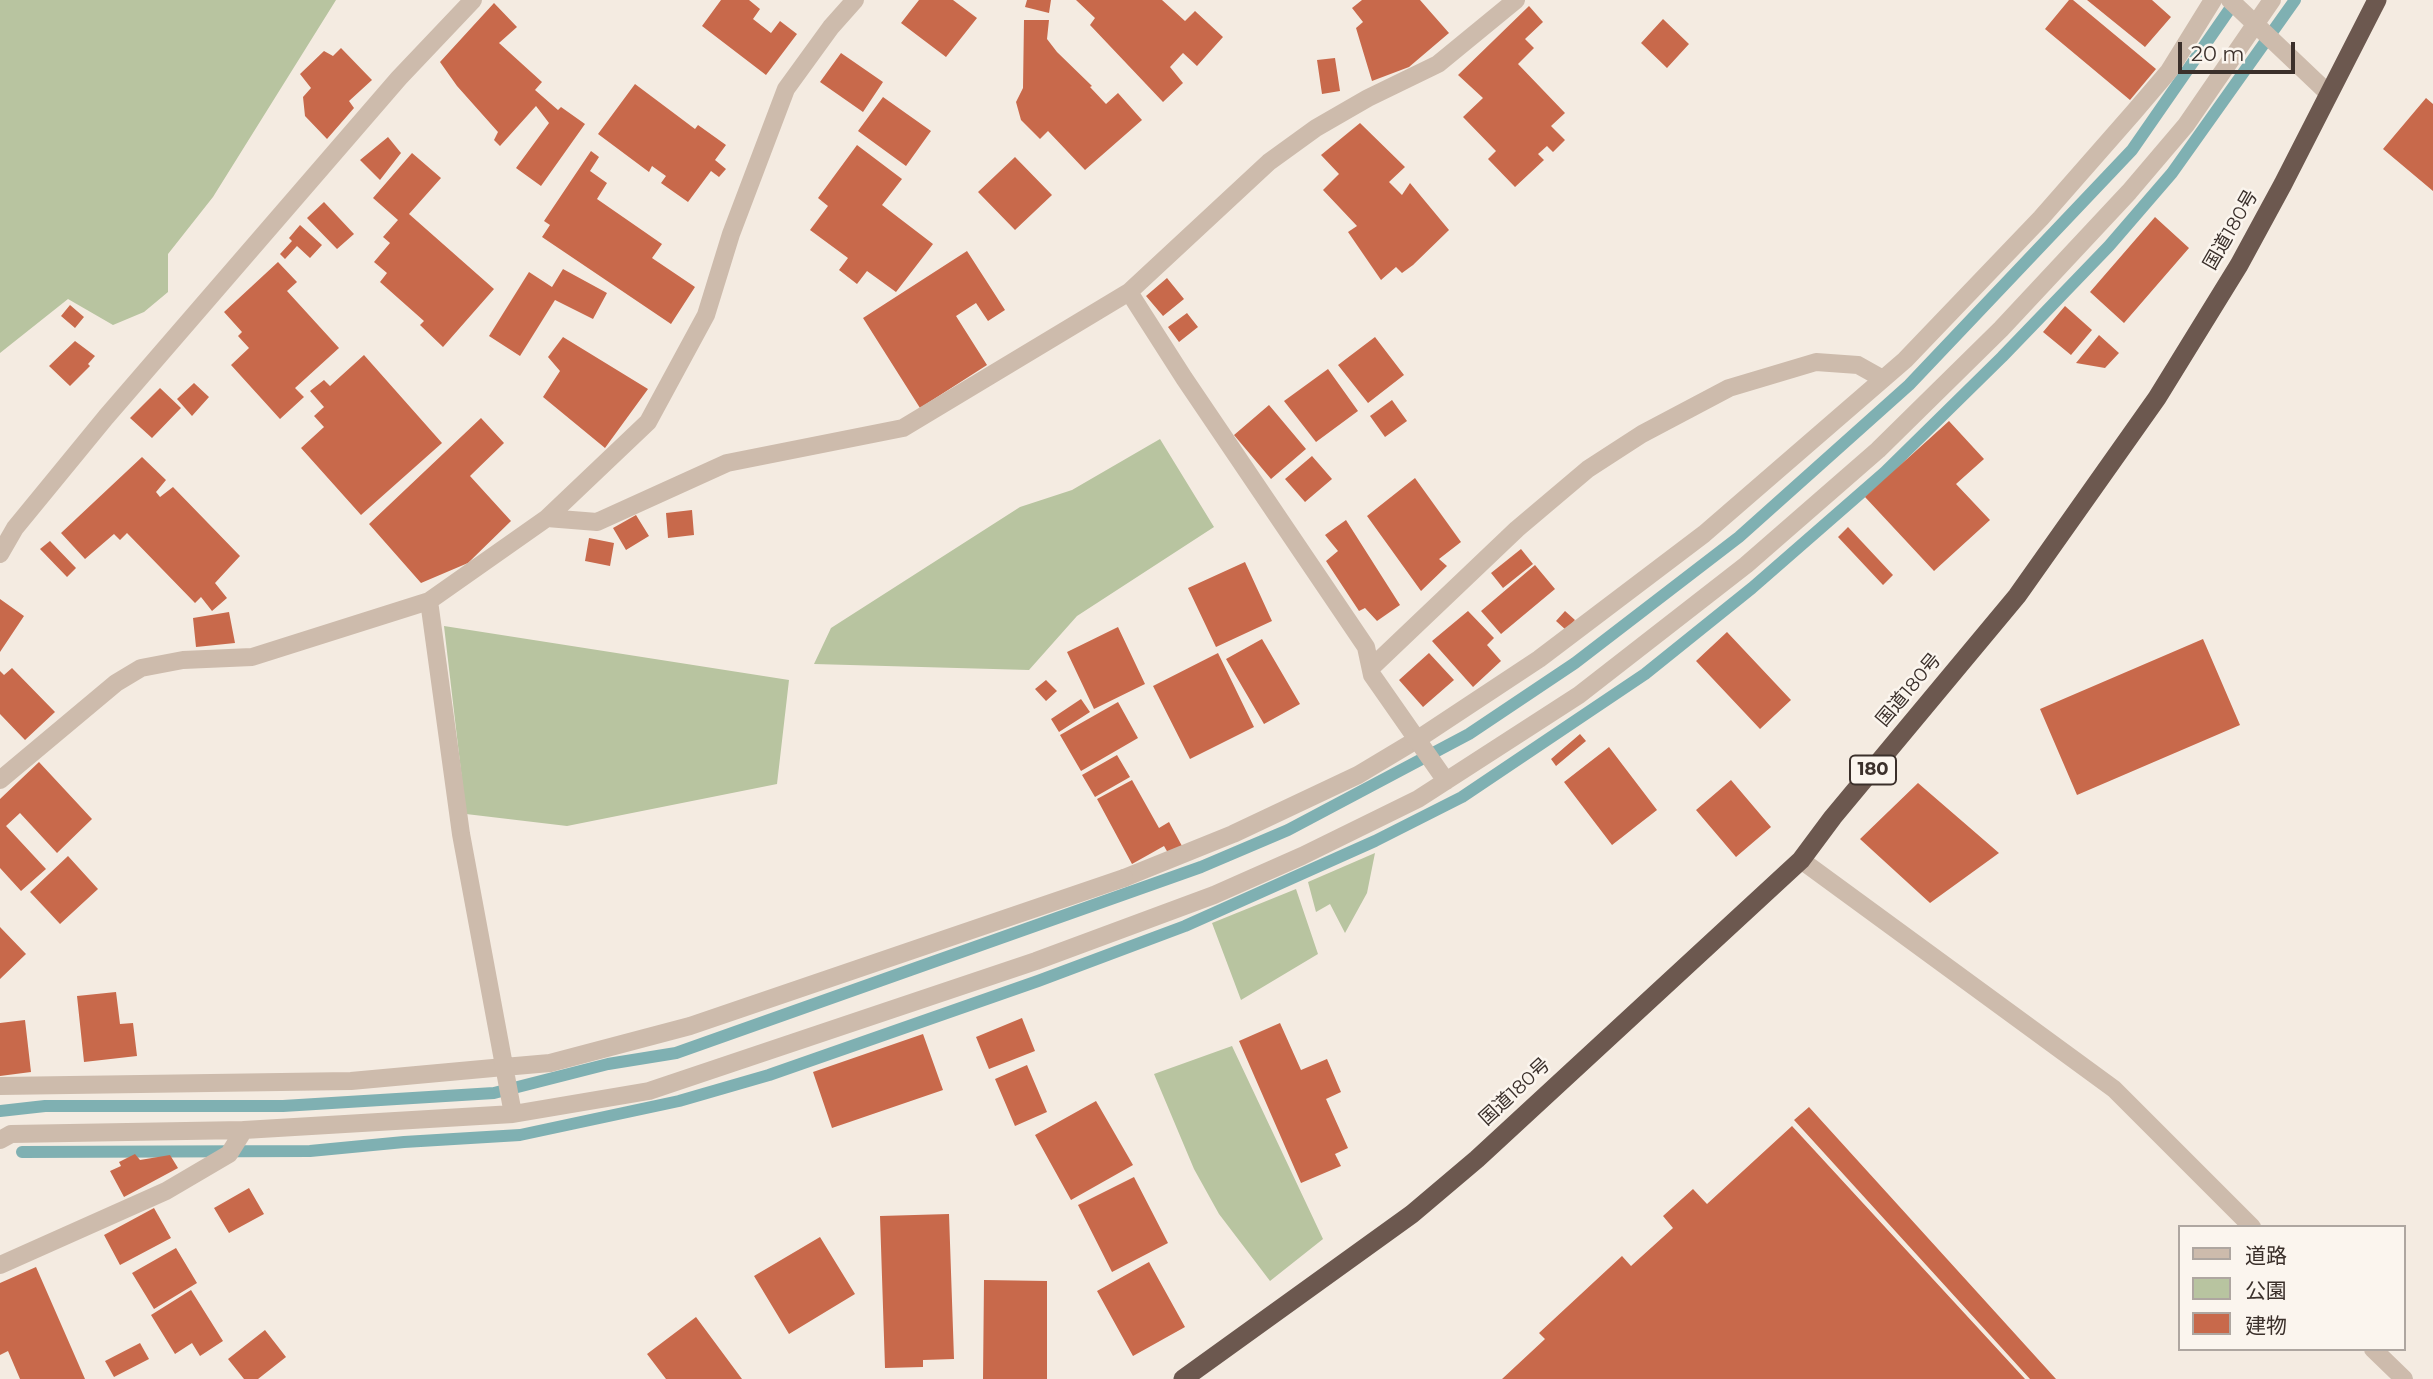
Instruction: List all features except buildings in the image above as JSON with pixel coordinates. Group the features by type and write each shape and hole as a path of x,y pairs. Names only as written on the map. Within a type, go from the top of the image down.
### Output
{"highway":[{"name":"国道180号","path":"1184,1379 1412,1214 1477,1159 1801,860 1833,817 2017,596 2157,398 2239,265 2377,0"}],"street":[{"path":"0,554 15,528 106,417 399,78 472,0"},
{"path":"0,780 116,683 141,668 183,660 252,657 429,601 547,518 648,422 706,315 731,234 786,89 831,27 855,0"},
{"path":"547,518 597,522 727,463 903,428 1129,292 1269,162 1316,128 1368,98 1438,64 1516,0"},
{"path":"0,1086 351,1081 505,1073 550,1063 690,1026 1124,878 1233,834 1358,775 1420,742 1538,659 1704,534 1905,360 2041,218 2134,112 2169,71 2213,0"},
{"path":"2230,0 2329,94"},
{"path":"0,1140 11,1134 237,1141 649,1091 1036,961 1214,895 1302,856 1418,799 1442,775 1579,695 1746,565 1878,450 2001,329 2129,192 2186,125 2261,28 2272,0"},
{"path":"1129,292 1366,648 1372,674 1442,775"},
{"path":"1371,667 1517,529 1588,469 1642,433 1730,388 1816,362 1858,365 1883,379"},
{"path":"429,601 461,834 512,1108"},
{"path":"1801,860 2114,1089 2250,1225"},
{"path":"0,1265 166,1191 237,1141"},
{"path":"2375,1351 2404,1379"}],"green space":[{"path":"0,0 336,0 213,197 168,254 168,292 144,312 113,325 68,299 0,353"},
{"path":"1160,439 1214,527 1077,616 1029,670 814,664 831,628 1020,507 1072,490"},
{"path":"444,626 789,680 777,784 567,826 466,814"},
{"path":"1375,853 1367,893 1345,933 1330,904 1316,912 1308,882"},
{"path":"1296,889 1318,954 1241,1000 1212,923"},
{"path":"1232,1046 1323,1239 1270,1281 1219,1214 1194,1169 1154,1074"}],"waterway":[{"path":"0,1111 45,1106 283,1106 494,1093 608,1064 676,1053 1201,867 1288,830 1469,734 1575,663 1739,537 1909,385 2132,150 2236,0"},
{"path":"22,1152 310,1151 520,1135 679,1101 769,1075 1038,981 1185,926 1375,841 1462,797 1645,674 1752,588 1885,472 2002,357 2109,246 2172,173 2295,0"}]}
